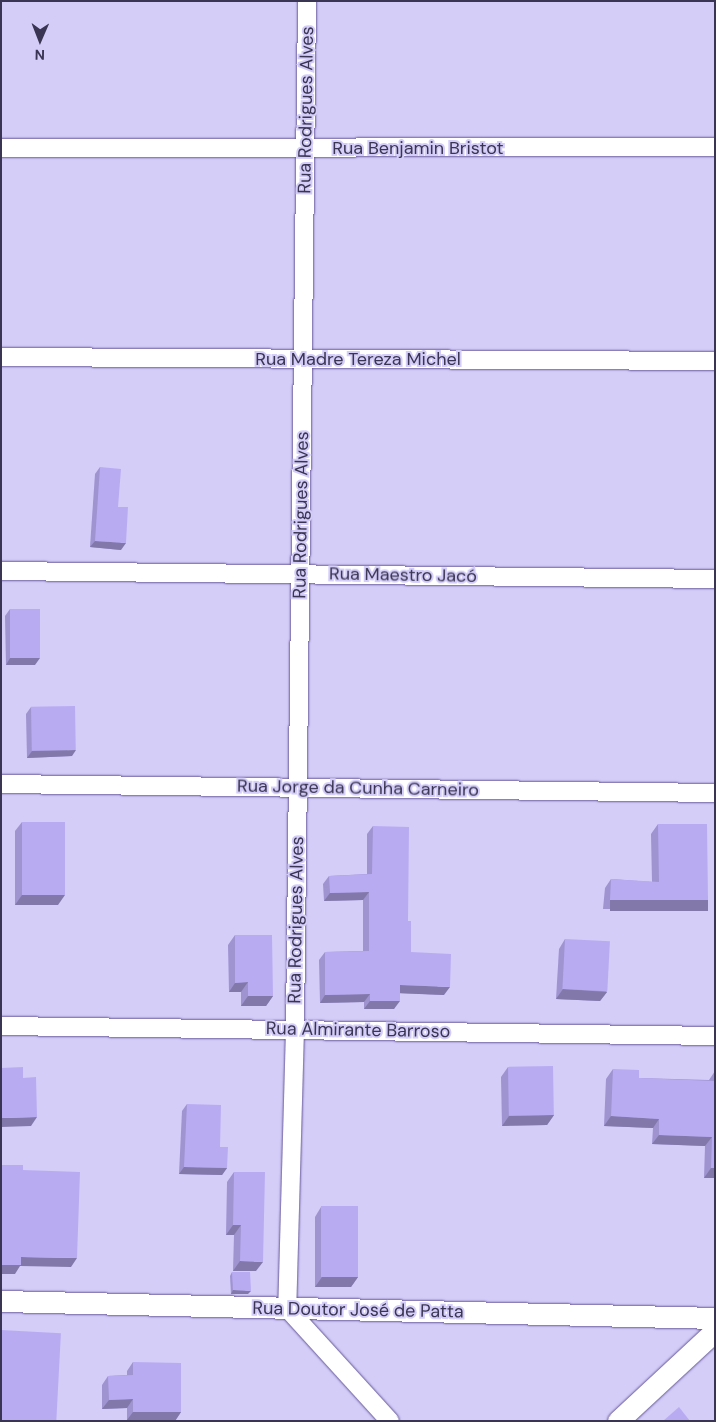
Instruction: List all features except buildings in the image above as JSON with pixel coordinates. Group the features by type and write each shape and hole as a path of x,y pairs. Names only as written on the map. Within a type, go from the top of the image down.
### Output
{"street":[{"name":"Rua Rodrigues Alves","path":"288,1308 295,1029 307,1"},
{"name":"Rua Benjamin Bristot","path":"1,148 715,147"},
{"name":"Rua Madre Tereza Michel","path":"1,357 715,360"},
{"name":"Rua Maestro Jacó","path":"1,570 715,579"},
{"name":"Rua Jorge da Cunha Carneiro","path":"1,784 715,793"},
{"name":"Rua Almirante Barroso","path":"1,1026 715,1036"},
{"name":"Rua Doutor José de Patta","path":"1,1301 715,1318"},
{"path":"288,1308 390,1421"},
{"path":"618,1421 715,1332"}]}
